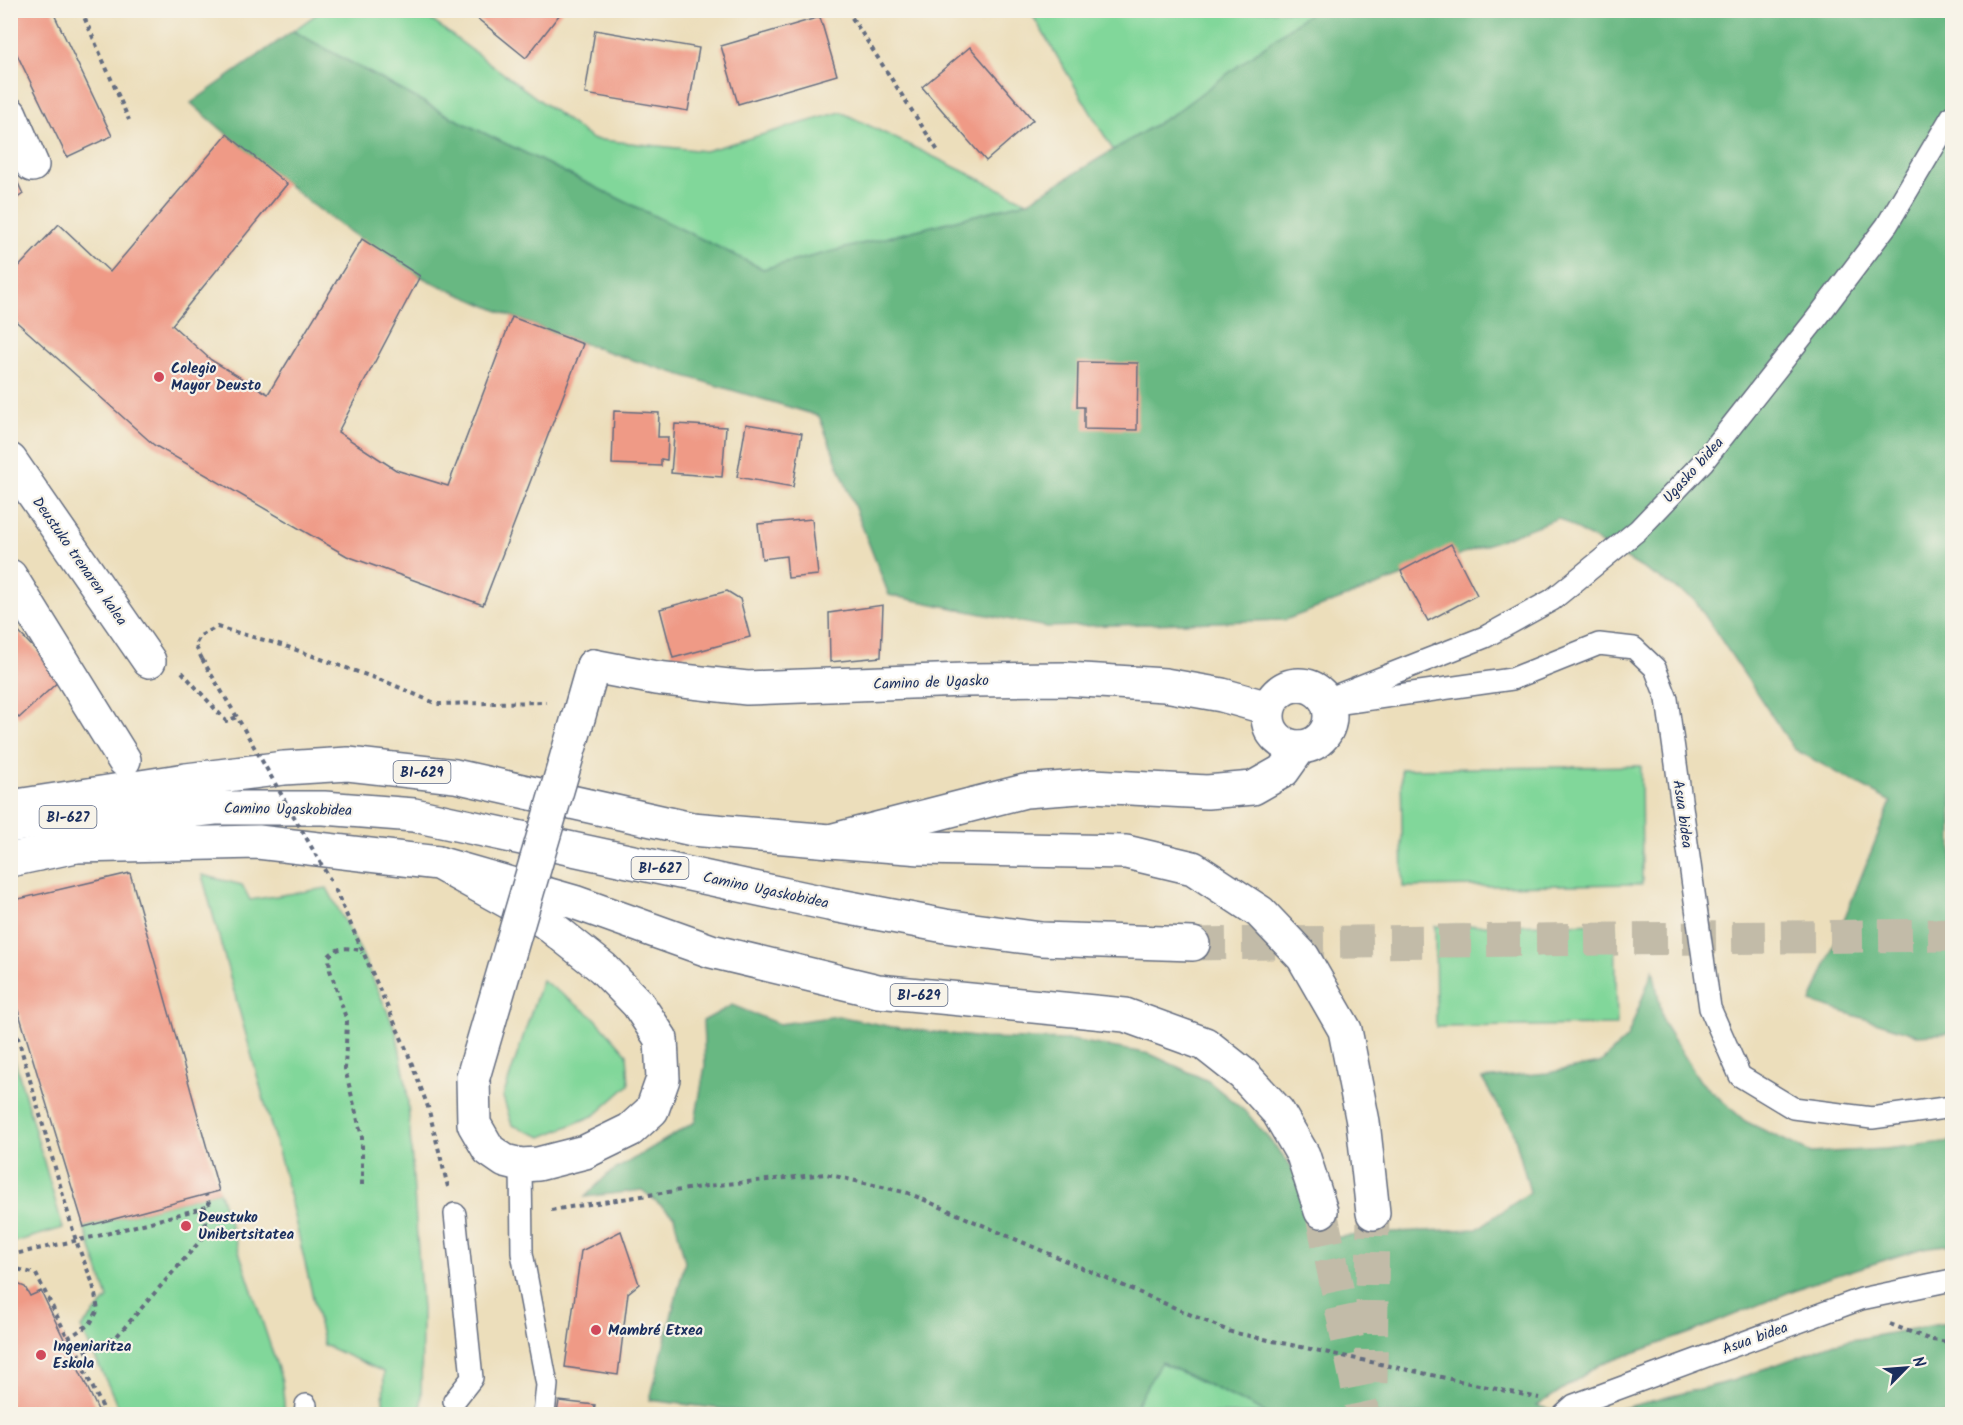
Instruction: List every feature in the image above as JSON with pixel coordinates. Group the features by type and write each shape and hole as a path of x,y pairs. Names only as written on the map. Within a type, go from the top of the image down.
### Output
{"main road":[{"path":"10,114 32,165"},
{"name":"Deustuko trenaren kalea","path":"10,460 149,661"},
{"path":"10,576 124,760"},
{"name":"Camino de Ugasko","path":"567,708 593,666 656,678 747,688 964,680 1077,680 1165,685 1222,695 1268,708"},
{"path":"1299,684 1310,686 1319,692 1327,703 1329,721 1326,731 1320,739 1310,745 1290,746 1275,735 1270,728 1267,718 1268,708 1279,691 1288,686 1299,684"},
{"path":"438,863 545,922 603,968 638,1004 661,1039 663,1079 652,1110 630,1130 585,1152 538,1164 520,1165 505,1161 489,1150 474,1124 473,1077 567,708"},
{"path":"830,841 1025,791 1093,786 1207,792 1253,788 1283,771 1300,747"},
{"name":"BI-629","path":"10,807 186,780 284,768 348,764 455,776 692,829 921,848 1126,852 1193,868 1260,912 1303,957 1345,1030 1364,1122 1373,1214"},
{"name":"Camino Ugaskobidea","path":"10,826 70,816 127,818 215,808 324,808 414,815 945,926 1041,939 1193,944"},
{"name":"Camino Ugaskobidea","path":"10,860 76,846 127,818"},
{"name":"BI-629","path":"76,846 258,842 438,863 574,902 711,951 878,991 1125,1015 1204,1044 1243,1074 1278,1112 1303,1155 1321,1211"}],"lane":[{"name":"Ugasko bidea","path":"1327,703 1485,637 1552,600 1638,530 1702,462 1823,310 1887,225 1953,116"},
{"name":"Asua bidea","path":"1327,703 1512,679 1599,644 1635,648 1654,668 1667,699 1710,1008 1740,1076 1793,1108 1872,1118 1953,1107"},
{"path":"520,1165 522,1253 547,1385 544,1414"},
{"path":"454,1401 472,1378 455,1214"},
{"name":"Asua bidea","path":"1569,1410 1862,1299 1953,1280"}],"path":[{"path":"81,10 129,120"},
{"path":"847,10 938,151"},
{"path":"455,1214 428,1107 407,1051 332,883 195,645 200,636 217,627 282,645 389,683 437,704 567,708"},
{"path":"362,1185 362,1137 345,1069 347,1021 330,970 329,956 333,951 343,947 360,950 366,958"},
{"path":"10,1010 76,1241 93,1284 98,1310 90,1324 68,1338"},
{"path":"521,1214 707,1186 826,1174 908,1193 1231,1332 1569,1410"},
{"path":"10,1254 76,1241 210,1206 206,1195"},
{"path":"77,1356 117,1336 208,1232 201,1208"},
{"path":"10,1267 36,1274 106,1414"},
{"path":"1862,1299 1874,1317 1931,1340 1953,1342"}],"green space":[{"path":"321,11 419,11 592,139 705,151 841,112 1027,202 763,269 447,115 293,31"},
{"path":"1030,11 1312,11 1175,113 1113,150"},
{"path":"1312,11 1952,11 1952,1033 1917,1035 1811,1002 1891,802 1794,749 1694,599 1558,518 1285,620 1046,627 889,595 819,416 561,336 427,280 359,238 301,196 191,103 293,31 447,115 763,269 1027,202 1175,113"},
{"path":"1641,766 1642,884 1403,887 1401,769"},
{"path":"202,875 242,885 250,900 327,888 360,950 396,1031 407,1089 422,1310 421,1414 383,1414 384,1372 324,1345 284,1173"},
{"path":"1615,923 1617,1025 1436,1027 1435,926"},
{"path":"1653,970 1664,1024 1700,1081 1745,1121 1811,1153 1886,1149 1952,1141 1952,1244 1923,1248 1809,1284 1690,1333 1599,1365 1537,1406 1570,1414 1268,1414 1161,1362 1131,1414 763,1414 650,1400 685,1262 674,1216 642,1190 585,1197 608,1174 695,1122 705,1066 703,1021 732,1005 779,1024 838,1016 892,1027 983,1038 1072,1040 1150,1054 1208,1081 1247,1113 1285,1158 1319,1208 1328,1238 1392,1232 1477,1229 1530,1192 1513,1130 1482,1079 1547,1073 1600,1063 1627,1038"},
{"path":"542,980 595,1018 627,1054 629,1085 595,1115 542,1137 512,1125 503,1097"},
{"path":"11,1047 63,1228 10,1243"},
{"path":"219,1191 282,1381 285,1414 122,1414 81,1328 108,1298 84,1227"},
{"path":"1952,1322 1952,1414 1599,1414 1732,1381 1835,1343"},
{"path":"1160,1362 1268,1414 1131,1414"}],"building":[{"path":"11,10 52,10 112,136 67,157 10,40"},
{"path":"467,10 563,10 526,58"},
{"path":"820,17 837,75 738,104 721,46"},
{"path":"595,30 699,48 688,111 585,94"},
{"path":"970,47 1033,120 986,161 922,87"},
{"name":"Colegio Mayor Deusto","path":"227,134 287,184 172,325 211,360 268,394 362,239 420,276 338,432 396,470 448,486 512,317 583,344 483,605 347,556 154,445 10,316 10,276 59,224 110,272"},
{"path":"10,166 23,194 10,203"},
{"path":"1078,362 1138,363 1137,430 1084,429 1084,407 1077,407"},
{"path":"614,411 659,413 658,437 668,437 667,460 661,459 661,466 612,464"},
{"path":"675,424 726,427 722,477 671,473"},
{"path":"746,424 802,433 793,487 737,477"},
{"path":"812,519 818,575 788,578 786,556 762,559 758,524"},
{"path":"1451,544 1477,595 1428,621 1401,571"},
{"path":"727,591 740,599 750,637 673,658 660,609"},
{"path":"883,605 881,657 830,662 829,613"},
{"path":"10,623 62,678 19,718 10,709"},
{"path":"130,873 219,1191 84,1227 10,984 10,901"},
{"name":"Mambré Etxea","path":"621,1231 639,1284 628,1293 618,1375 565,1367 581,1251"},
{"name":"Ingeniaritza Eskola","path":"10,1281 25,1287 30,1296 41,1291 100,1414 10,1414"},
{"path":"559,1401 595,1405 594,1414 557,1414"}],"tunnel":[{"path":"1193,944 1952,935"},
{"path":"1321,1211 1363,1414"},
{"path":"1371,1383 1373,1213"}],"place":[{"name":"Colegio Mayor Deusto","path":"159,377"},
{"name":"Deustuko Unibertsitatea","path":"186,1226"},
{"name":"Mambré Etxea","path":"596,1330"},
{"name":"Ingeniaritza Eskola","path":"41,1355"}]}
